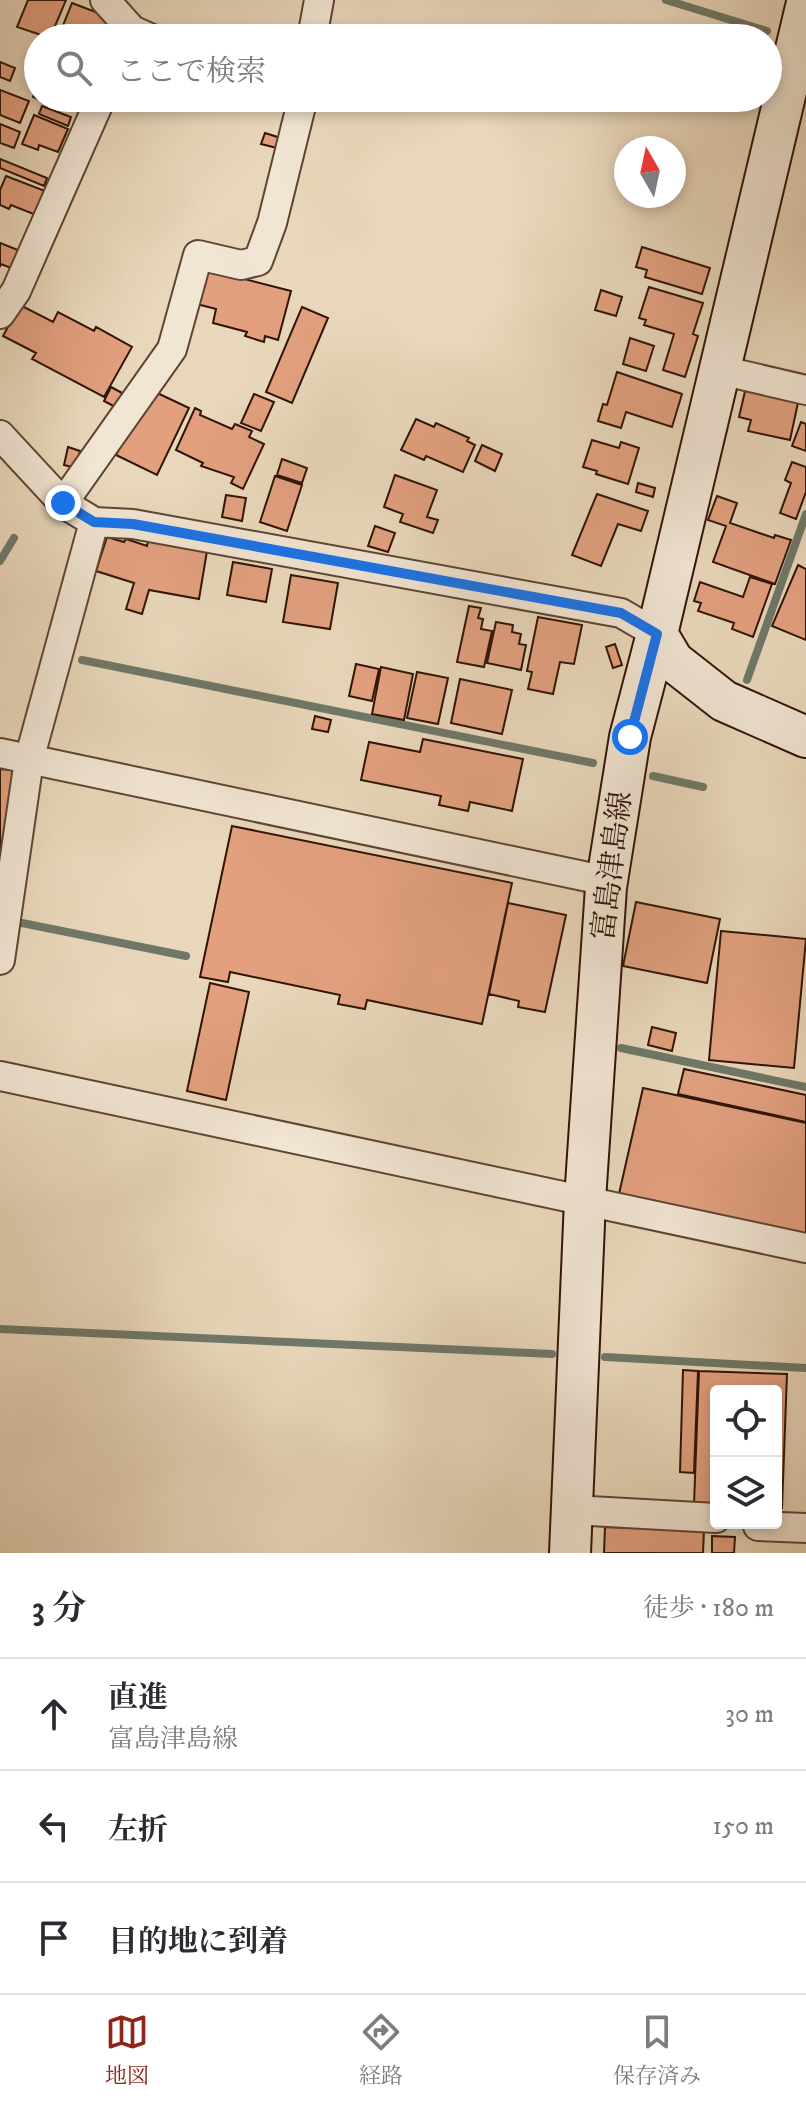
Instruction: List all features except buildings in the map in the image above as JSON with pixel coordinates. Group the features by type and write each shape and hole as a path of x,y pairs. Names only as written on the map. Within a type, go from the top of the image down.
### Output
{"main road":[{"name":"富島津島線","path":"570,1553 585,1200 607,881 630,737 804,24"},
{"path":"657,634 673,661 724,701 806,737"}],"street":[{"path":"105,0 126,24"},
{"path":"315,24 319,0"},
{"path":"0,314 16,291 95,112"},
{"path":"63,503 172,349 198,255 241,265 258,261 272,223 293,112"},
{"path":"720,370 806,390"},
{"path":"0,435 63,503 94,522 148,527 621,613 657,634"},
{"path":"0,960 29,760 94,522"},
{"path":"0,753 607,881"},
{"path":"0,1076 806,1248"},
{"path":"572,1510 710,1518"},
{"path":"782,1527 806,1528"}],"waterway":[{"path":"666,0 744,24"},
{"path":"747,680 806,514"},
{"path":"0,561 14,538"},
{"path":"82,660 593,763"},
{"path":"653,776 703,787"},
{"path":"22,923 186,956"},
{"path":"621,1048 806,1087"},
{"path":"0,1329 552,1354"},
{"path":"605,1357 806,1368"}],"route":[{"path":"63,503 94,522 133,524 621,613 657,634 630,737"}]}
